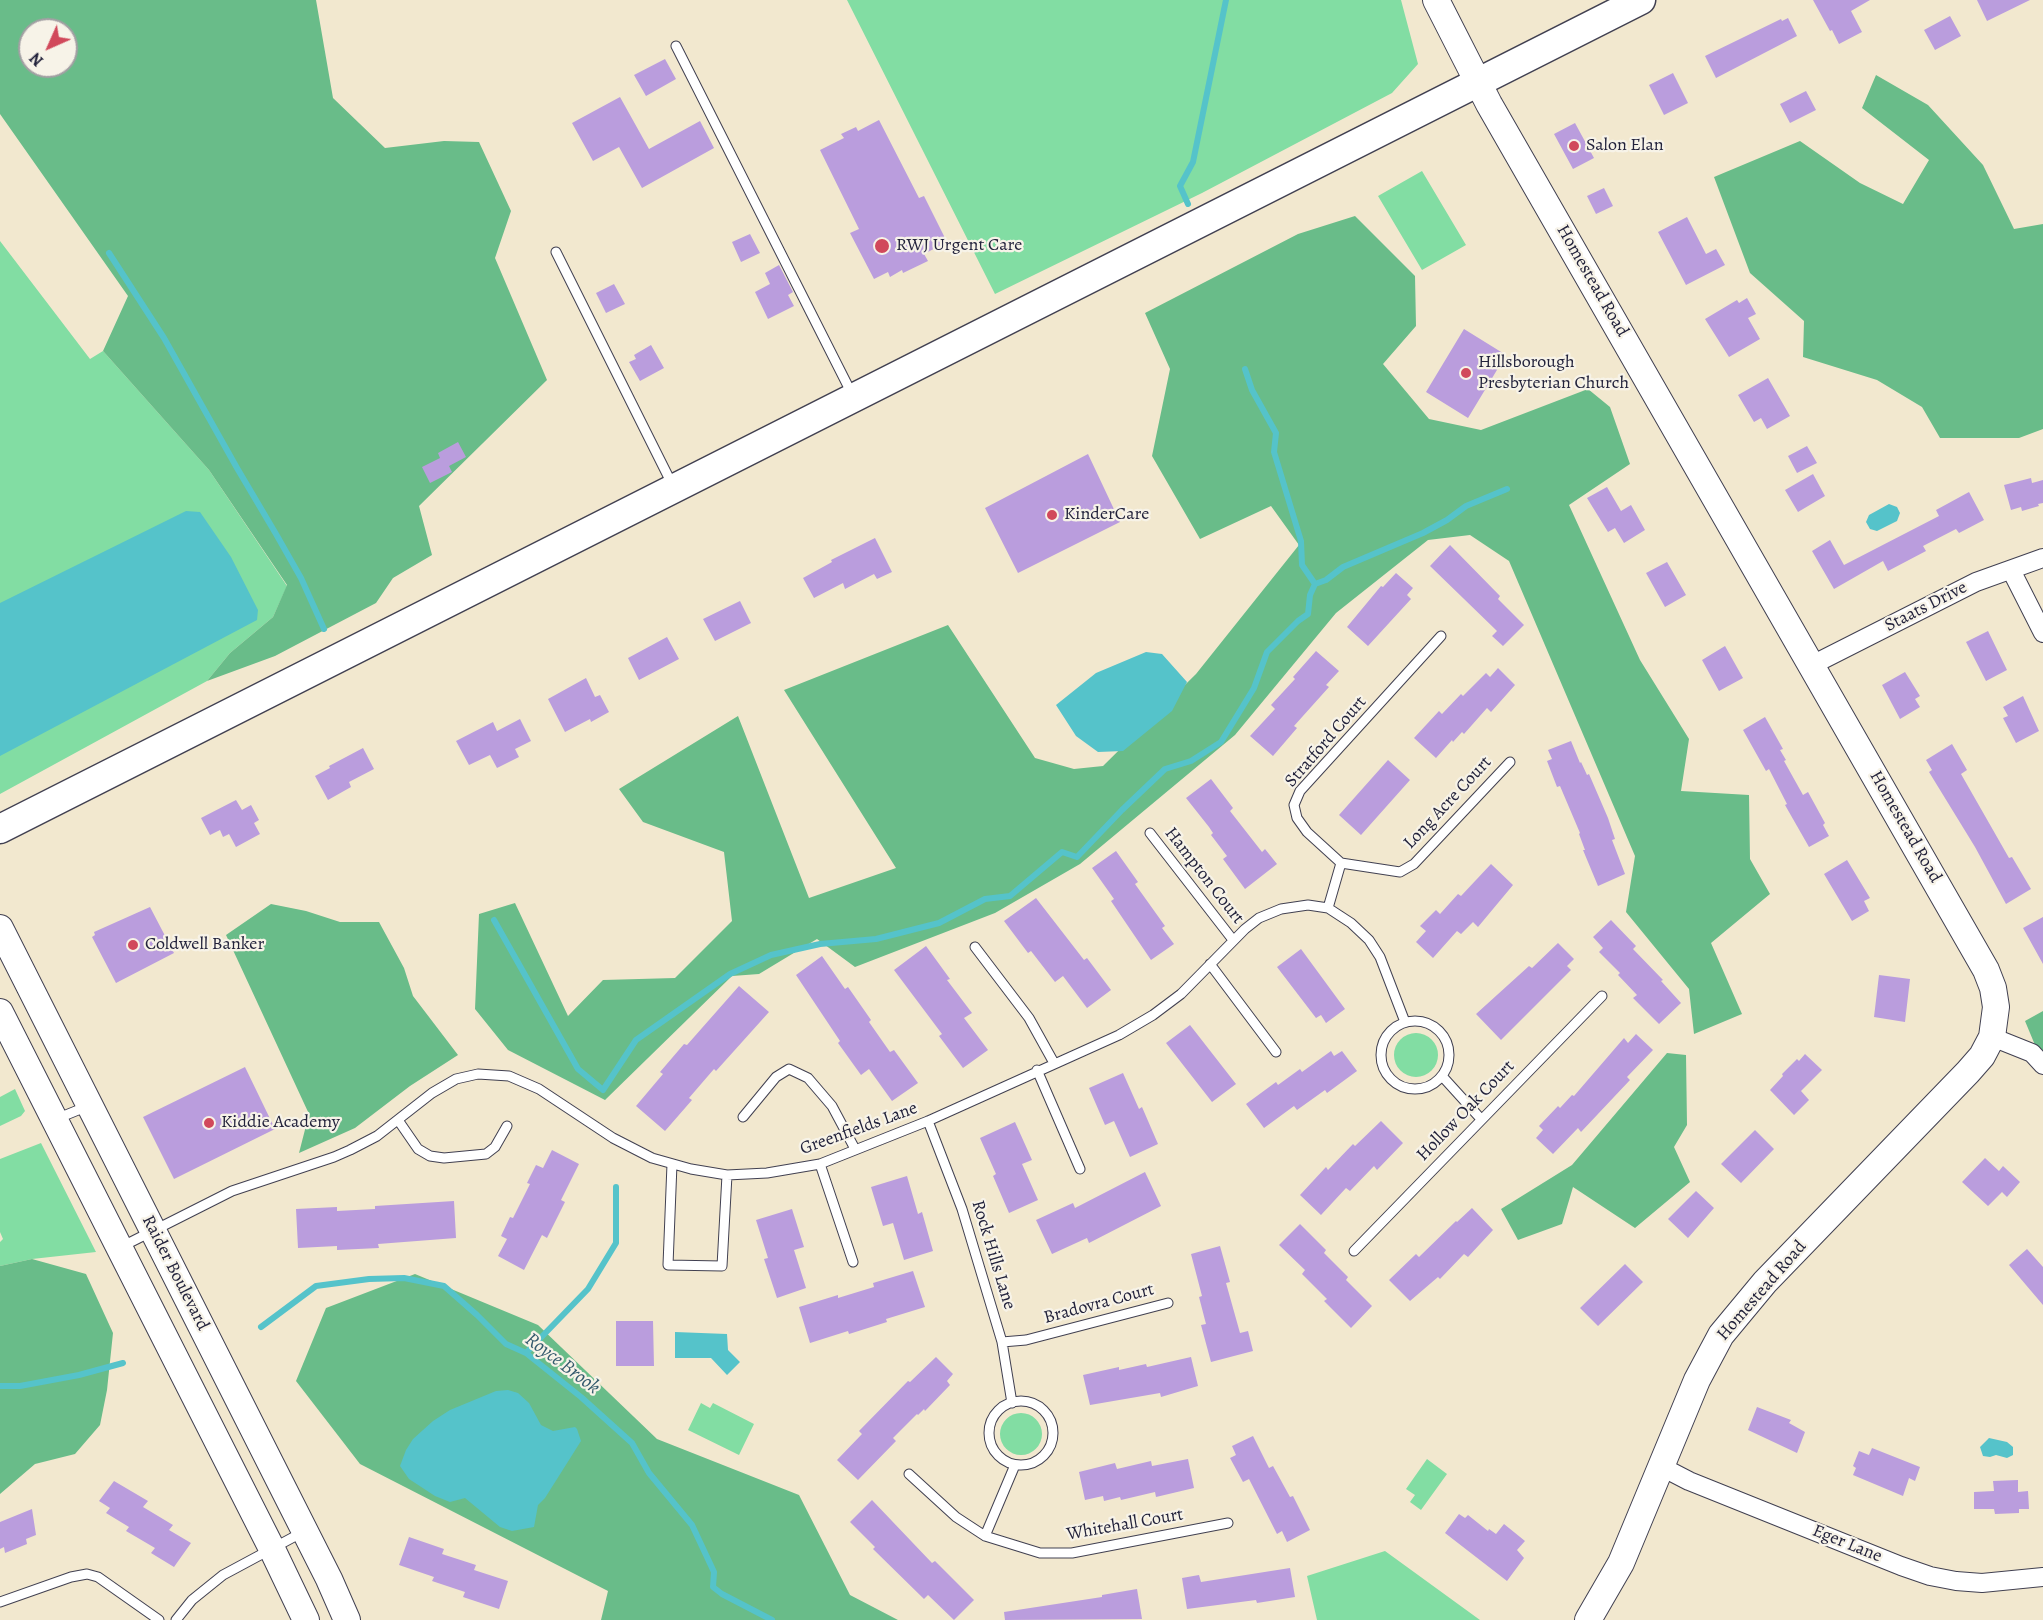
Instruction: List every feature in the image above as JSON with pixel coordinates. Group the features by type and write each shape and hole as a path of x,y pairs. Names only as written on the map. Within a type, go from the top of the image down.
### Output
{"main road":[{"path":"0,829 1641,0"}],"street":[{"name":"Homestead Road","path":"1436,0 1477,82 1986,970 1993,988 1996,1007 1992,1037 1982,1056 1779,1267 1721,1335 1697,1380 1621,1563 1588,1620"},
{"name":"Staats Drive","path":"1812,665 1976,582 2043,558"},
{"path":"2011,570 2043,633"},
{"name":"Raider Boulevard","path":"0,928 305,1531 347,1620"},
{"path":"0,1012 306,1620"},
{"path":"1992,1037 2032,1053 2043,1065"},
{"name":"Eger Lane","path":"1660,1466 1689,1481 1930,1576 1982,1583 2043,1577"}],"lane":[{"path":"676,46 854,398"},
{"path":"556,252 674,489"},
{"name":"Stratford Court","path":"1341,863 1307,832 1297,818 1294,805 1300,791 1442,636"},
{"name":"Long Acre Court","path":"1341,863 1400,872 1414,864 1510,762"},
{"name":"Hampton Court","path":"1150,832 1233,940"},
{"path":"1341,863 1328,908 1351,923 1369,940 1380,957 1405,1022"},
{"name":"Greenfields Lane","path":"119,1248 232,1191 350,1150 376,1136 432,1093 456,1079 478,1074 509,1076 539,1089 613,1138 652,1158 672,1164 727,1175 767,1173 820,1164 928,1121 1119,1035 1153,1015 1181,994 1233,940 1259,918 1281,909 1308,905 1328,908"},
{"path":"975,947 1029,1018 1054,1063"},
{"path":"1210,964 1276,1052"},
{"name":"Hollow Oak Court","path":"1354,1251 1602,996"},
{"path":"1415,1020 1436,1028 1448,1045 1450,1056 1448,1067 1442,1076 1434,1084 1423,1089 1400,1086 1390,1079 1381,1059 1381,1047 1386,1036 1394,1028 1415,1020"},
{"path":"743,1118 776,1077 789,1069 808,1078 832,1106 855,1149"},
{"path":"1036,1071 1080,1169"},
{"path":"1442,1076 1481,1119"},
{"path":"54,1119 90,1105"},
{"path":"398,1120 418,1149 429,1156 444,1158 486,1154 495,1147 507,1126"},
{"name":"Rock Hills Lane","path":"928,1121 962,1209 1002,1342 1012,1402"},
{"path":"672,1164 668,1265 722,1266 727,1175"},
{"path":"820,1164 853,1262"},
{"name":"Bradovra Court","path":"1002,1342 1026,1340 1168,1303"},
{"path":"1027,1401 1046,1413 1052,1423 1051,1445 1046,1454 1037,1462 1015,1465 998,1456 989,1438 989,1428 999,1410 1012,1402 1027,1401"},
{"path":"985,1536 1015,1465"},
{"name":"Whitehall Court","path":"909,1474 956,1517 985,1536 1040,1553 1072,1553 1228,1523"},
{"path":"176,1620 192,1600 223,1575 305,1531"},
{"path":"0,1602 71,1577 87,1574 98,1577 159,1620"}],"green space":[{"path":"0,0 316,0 333,98 385,148 444,141 479,142 511,211 495,258 547,380 419,506 432,555 393,578 376,603 275,656 207,681 230,653 273,617 287,585 209,470 103,351 128,296 0,114"},
{"path":"847,0 1401,0 1418,64 1392,93 1202,193 995,294"},
{"path":"1876,75 1928,105 1983,165 2014,229 2043,224 2043,429 2019,438 1940,438 1922,407 1877,380 1803,357 1804,321 1750,273 1714,177 1800,141 1860,183 1903,204 1929,160 1862,108"},
{"path":"1422,171 1466,245 1422,270 1378,196"},
{"path":"1355,216 1415,276 1416,326 1383,364 1429,419 1481,430 1588,389 1610,407 1630,464 1569,505 1640,660 1689,739 1681,791 1749,795 1750,859 1770,894 1711,943 1742,1014 1694,1034 1689,989 1626,912 1635,856 1509,561 1470,535 1428,540 1336,613 1235,735 1080,864 995,913 855,967 817,939 759,974 732,976 605,1100 508,1050 475,1009 479,914 515,903 568,1016 603,980 675,978 732,921 724,852 643,822 619,789 738,716 809,898 896,868 784,690 948,625 1035,758 1074,769 1103,766 1196,674 1299,545 1271,506 1200,539 1152,456 1170,369 1145,313 1298,234"},
{"path":"0,241 90,359 103,351 209,470 287,586 273,617 230,653 207,681 0,794"},
{"path":"271,904 306,911 340,922 379,922 404,968 413,996 458,1055 410,1086 355,1128 299,1153 309,1114 226,935"},
{"path":"2043,1011 2043,1056 2040,1057 2025,1021"},
{"path":"1416,1033 1431,1040 1438,1055 1431,1070 1416,1077 1401,1070 1394,1055 1401,1040"},
{"path":"1667,1053 1686,1055 1687,1125 1674,1147 1690,1182 1635,1228 1573,1187 1562,1224 1518,1240 1501,1209 1572,1165"},
{"path":"15,1089 25,1111 21,1116 0,1126 0,1097"},
{"path":"41,1143 96,1252 32,1259 0,1266 0,1242 3,1239 0,1232 0,1159"},
{"path":"32,1259 86,1274 113,1333 107,1390 100,1425 75,1454 35,1464 0,1494 0,1266"},
{"path":"415,1274 538,1325 657,1439 799,1495 850,1595 898,1620 601,1620 608,1591 360,1464 296,1381 326,1308"},
{"path":"701,1403 710,1408 713,1403 754,1424 739,1455 688,1430"},
{"path":"1021,1413 1036,1419 1042,1434 1036,1449 1021,1455 1006,1449 1000,1434 1006,1419"},
{"path":"1427,1459 1447,1474 1421,1510 1410,1502 1415,1495 1406,1489"},
{"path":"1385,1551 1480,1620 1317,1620 1307,1576"}],"water":[{"path":"1889,504 1897,507 1900,513 1897,521 1877,531 1870,529 1866,522 1869,515"},
{"path":"186,511 200,512 231,557 258,610 257,620 0,756 0,603"},
{"path":"1146,652 1162,654 1187,682 1172,711 1123,751 1098,752 1076,736 1056,705 1096,673"},
{"path":"675,1332 727,1334 728,1350 740,1362 727,1375 711,1358 675,1358"},
{"path":"508,1390 518,1393 529,1403 541,1425 553,1431 575,1427 581,1441 545,1498 538,1505 534,1527 512,1531 500,1527 465,1498 450,1502 435,1496 409,1479 400,1466 413,1439 433,1421 450,1410 496,1391"},
{"path":"1989,1438 2007,1442 2013,1447 2013,1455 2007,1458 1996,1455 1983,1456 1980,1447"}],"building":[{"path":"1813,0 1870,0 1851,11 1862,32 1839,44"},
{"path":"1977,0 2030,0 1987,21"},
{"path":"1950,16 1961,36 1935,50 1924,30"},
{"path":"1788,18 1797,36 1716,78 1705,56 1781,19 1782,21"},
{"path":"665,59 676,79 646,96 634,75"},
{"path":"1673,73 1688,103 1664,115 1649,85"},
{"path":"1806,91 1816,110 1790,123 1780,104"},
{"path":"620,97 649,149 700,121 714,148 642,188 619,147 593,161 572,123"},
{"path":"879,120 919,198 924,196 947,242 924,254 928,261 903,273 902,270 890,277 888,272 874,279 850,233 859,229 820,150 844,138 841,134 856,127 858,131"},
{"name":"Salon Elan","path":"1575,123 1594,158 1573,169 1554,134"},
{"path":"1604,188 1613,206 1596,214 1587,196"},
{"path":"1687,217 1706,254 1716,249 1725,265 1686,285 1658,232"},
{"path":"750,234 760,253 741,262 732,242"},
{"path":"779,265 793,292 788,295 794,306 768,319 755,292 770,284 765,273"},
{"path":"614,284 625,304 606,313 596,293"},
{"path":"1747,298 1756,314 1748,318 1760,339 1729,357 1705,319 1737,300 1739,303"},
{"name":"Hillsborough Presbyterian Church","path":"1464,329 1506,355 1468,418 1426,392"},
{"path":"651,345 664,368 640,381 629,362 636,359 634,355"},
{"path":"1768,378 1790,416 1767,429 1761,418 1754,422 1738,395"},
{"path":"458,442 466,457 449,466 452,472 430,483 422,467 440,458 438,453"},
{"path":"1807,446 1817,463 1797,473 1788,456"},
{"name":"KinderCare","path":"1088,454 1120,522 1018,573 985,508"},
{"path":"1813,474 1825,496 1798,512 1785,490"},
{"path":"2031,478 2032,483 2043,480 2043,503 2022,511 2021,507 2011,510 2004,485"},
{"path":"1607,487 1621,511 1631,505 1645,530 1624,543 1615,528 1608,532 1587,498"},
{"path":"1969,492 1984,520 1959,533 1956,529 1923,546 1926,551 1888,571 1883,561 1834,589 1812,551 1830,540 1844,565 1939,516 1936,510"},
{"path":"875,538 892,572 877,579 874,574 845,589 843,583 814,598 803,578 832,562 831,560"},
{"path":"1450,545 1500,596 1498,599 1524,625 1503,646 1492,636 1497,631 1430,566"},
{"path":"1667,562 1686,595 1665,607 1646,573"},
{"path":"1396,573 1413,588 1407,595 1411,599 1368,646 1347,627 1381,586 1383,587"},
{"path":"740,601 751,623 715,641 703,619"},
{"path":"1988,631 2007,670 1986,681 1966,642"},
{"path":"667,637 679,659 639,680 628,658"},
{"path":"1725,646 1743,678 1719,691 1702,660"},
{"path":"1316,651 1339,671 1326,685 1329,687 1294,726 1297,728 1273,756 1250,736 1275,709 1271,705"},
{"path":"1498,668 1515,685 1491,712 1487,708 1464,734 1462,732 1453,742 1452,740 1436,758 1414,738 1439,711 1442,714 1486,673 1490,677"},
{"path":"1905,672 1920,696 1915,699 1920,707 1900,719 1882,685"},
{"path":"586,678 595,697 600,695 609,712 565,732 548,699"},
{"path":"2023,696 2039,731 2016,743 2003,718 2008,716 2003,707"},
{"path":"1765,717 1783,749 1780,750 1786,760 1784,761 1803,795 1808,792 1825,823 1823,825 1829,836 1809,847 1785,805 1787,804 1769,769 1766,771 1743,730"},
{"path":"520,719 531,741 515,749 519,757 497,768 490,755 469,765 456,741 493,722 497,731"},
{"path":"1571,741 1580,763 1587,775 1589,774 1608,818 1615,839 1612,840 1625,874 1598,886 1583,850 1585,850 1580,833 1547,761 1552,759 1548,750"},
{"path":"1952,744 1967,770 1961,774 2009,858 2012,857 2031,889 2006,904 1975,847 1929,772 1932,770 1926,760"},
{"path":"363,748 374,769 349,782 351,787 328,800 315,776"},
{"path":"1388,760 1410,780 1361,835 1339,815"},
{"path":"1211,779 1233,808 1230,811 1262,852 1265,849 1277,864 1245,889 1223,859 1227,856 1211,835 1213,833 1186,798"},
{"path":"236,800 242,810 251,805 259,820 254,823 260,834 236,847 229,834 223,837 220,830 210,835 201,818"},
{"path":"1116,851 1138,882 1135,884 1165,926 1162,928 1174,944 1151,960 1111,901 1114,899 1092,868"},
{"path":"1847,860 1870,898 1864,901 1869,911 1852,921 1824,874"},
{"path":"1491,864 1513,885 1478,927 1473,922 1461,934 1457,931 1433,958 1416,942 1426,931 1420,926 1436,910 1440,914 1458,894 1461,896"},
{"path":"1036,898 1084,960 1087,958 1111,990 1087,1008 1063,976 1055,982 1031,951 1028,953 1004,921"},
{"name":"Coldwell Banker","path":"150,907 174,953 116,983 92,937 95,935 94,932"},
{"path":"2043,917 2043,964 2023,928"},
{"path":"1611,920 1636,946 1633,949 1663,980 1661,981 1681,1003 1659,1024 1633,998 1637,995 1618,975 1620,973 1599,952 1603,948 1593,937"},
{"path":"1558,943 1574,959 1567,966 1571,970 1501,1040 1476,1014 1529,966 1532,968"},
{"path":"926,946 950,979 947,980 972,1013 964,1018 988,1050 963,1068 939,1036 942,1034 894,970"},
{"path":"1301,949 1345,1009 1326,1023 1321,1015 1316,1018 1277,967"},
{"path":"822,956 845,989 848,987 890,1052 894,1050 918,1083 892,1101 869,1069 861,1075 838,1043 840,1041 796,975"},
{"path":"1879,975 1910,979 1905,1022 1874,1017"},
{"path":"739,986 769,1012 716,1071 714,1069 689,1098 692,1100 665,1131 636,1106 663,1074 660,1072 684,1044 687,1045"},
{"path":"1190,1025 1236,1084 1212,1102 1166,1043"},
{"path":"1636,1034 1653,1050 1627,1077 1630,1080 1581,1132 1578,1128 1553,1154 1536,1138 1543,1130 1539,1126 1558,1106 1560,1108 1572,1095 1574,1096 1624,1038 1628,1043"},
{"path":"1331,1051 1334,1056 1342,1051 1357,1071 1327,1093 1325,1090 1297,1110 1294,1106 1264,1128 1246,1104 1276,1082 1278,1085 1300,1069 1302,1072"},
{"path":"1805,1054 1822,1070 1801,1091 1809,1100 1794,1115 1770,1090 1783,1076 1782,1074"},
{"name":"Kiddie Academy","path":"245,1067 275,1129 174,1179 143,1117"},
{"path":"1123,1073 1139,1109 1142,1107 1158,1144 1130,1157 1114,1121 1105,1125 1089,1088"},
{"path":"1381,1121 1403,1143 1377,1170 1374,1166 1350,1191 1346,1188 1321,1215 1300,1195 1326,1167 1328,1170 1353,1144 1355,1146"},
{"path":"1015,1122 1032,1160 1022,1164 1038,1200 1009,1213 993,1176 996,1174 980,1138"},
{"path":"1755,1130 1774,1149 1741,1183 1721,1164"},
{"path":"552,1150 579,1164 561,1200 565,1202 547,1238 542,1235 524,1270 498,1256 507,1239 501,1236 530,1184 527,1183 536,1165 543,1168"},
{"path":"1985,1158 1999,1171 2003,1166 2020,1182 2007,1197 2002,1192 1988,1206 1962,1182"},
{"path":"1145,1172 1161,1206 1089,1243 1087,1238 1052,1254 1036,1220 1073,1203 1075,1208"},
{"path":"907,1176 918,1214 922,1212 933,1251 904,1260 893,1223 883,1226 871,1187"},
{"path":"1696,1191 1714,1208 1688,1238 1668,1219"},
{"path":"454,1201 456,1238 378,1244 379,1248 337,1250 337,1246 298,1248 296,1209 337,1207 337,1211"},
{"path":"1472,1208 1493,1230 1468,1257 1464,1254 1440,1279 1438,1277 1410,1301 1389,1280 1416,1254 1419,1257"},
{"path":"792,1209 804,1247 794,1250 806,1288 777,1298 764,1259 768,1258 756,1220"},
{"path":"1300,1224 1326,1250 1324,1253 1348,1277 1346,1280 1372,1306 1351,1328 1324,1301 1327,1299 1302,1274 1305,1270 1279,1245"},
{"path":"1220,1246 1230,1282 1226,1283 1240,1333 1248,1331 1253,1351 1211,1362 1201,1325 1206,1324 1199,1297 1202,1296 1191,1254"},
{"path":"2027,1249 2043,1267 2043,1305 2009,1265"},
{"path":"1625,1264 1643,1282 1598,1326 1580,1308"},
{"path":"913,1271 925,1307 849,1334 848,1331 810,1343 799,1307 874,1287 873,1283"},
{"path":"616,1321 653,1321 654,1366 616,1366"},
{"path":"936,1357 953,1374 947,1381 950,1385 925,1411 924,1409 917,1414 893,1438 896,1441 858,1480 837,1460 862,1434 859,1431 908,1381 910,1382"},
{"path":"1191,1357 1198,1386 1161,1397 1160,1393 1090,1405 1083,1375 1119,1367 1119,1370 1146,1364 1147,1367"},
{"path":"1757,1407 1791,1420 1789,1423 1805,1432 1797,1453 1748,1430"},
{"path":"1253,1436 1269,1468 1273,1466 1290,1497 1293,1496 1310,1530 1287,1542 1282,1531 1277,1534 1249,1479 1243,1482 1230,1458 1236,1455 1232,1446"},
{"path":"1872,1448 1920,1467 1915,1481 1909,1478 1903,1496 1853,1475 1856,1468 1853,1466 1859,1451 1869,1455"},
{"path":"1188,1459 1194,1488 1156,1497 1155,1492 1121,1500 1120,1497 1104,1501 1103,1496 1085,1500 1079,1472 1115,1463 1117,1469 1151,1461 1152,1466"},
{"path":"2018,1480 2018,1492 2028,1491 2029,1509 2019,1509 2019,1513 1995,1514 1994,1509 1974,1509 1974,1492 1994,1491 1993,1481"},
{"path":"114,1481 148,1501 143,1507 173,1525 169,1530 191,1543 174,1567 151,1553 155,1548 126,1531 129,1527 106,1513 110,1508 99,1501"},
{"path":"872,1500 932,1563 935,1561 974,1600 954,1620 928,1595 924,1599 873,1549 875,1547 850,1522"},
{"path":"32,1509 36,1535 26,1539 27,1544 5,1553 4,1547 0,1549 0,1522"},
{"path":"1459,1514 1465,1518 1468,1515 1488,1531 1489,1529 1496,1534 1504,1524 1525,1541 1517,1550 1524,1558 1507,1581 1445,1533"},
{"path":"409,1537 444,1549 442,1554 476,1565 474,1570 508,1581 499,1609 463,1597 465,1592 432,1581 434,1577 399,1565"},
{"path":"1290,1568 1295,1597 1187,1609 1182,1578 1199,1575 1201,1582"},
{"path":"1137,1589 1142,1619 1005,1620 1004,1612 1102,1597 1102,1595"}],"waterway":[{"path":"1188,204 1180,186 1193,162 1226,0"},
{"path":"109,253 164,338 301,578 324,629"},
{"path":"1245,369 1252,390 1276,433 1274,452 1301,541 1302,565 1315,584"},
{"path":"494,920 578,1069 603,1090 636,1040 730,974 771,955 820,944 876,939 939,923 985,899 1010,896 1062,852 1077,857 1165,769 1191,761 1221,742 1254,688 1267,652 1308,614 1310,595 1315,584 1326,580 1343,567 1423,533 1466,506 1507,489"},
{"path":"526,1353 588,1289 616,1243 616,1187"},
{"name":"Royce Brook","path":"261,1327 316,1286 369,1279 404,1278 444,1286 506,1344 526,1353 581,1397 632,1443 649,1473 692,1525 714,1572 713,1587 772,1620"},
{"name":"Royce Brook","path":"0,1386 20,1386 79,1375 123,1363"}],"place":[{"name":"Salon Elan","path":"1574,146"},
{"name":"RWJ Urgent Care","path":"882,246"},
{"name":"Hillsborough Presbyterian Church","path":"1466,373"},
{"name":"KinderCare","path":"1052,515"},
{"name":"Coldwell Banker","path":"133,945"},
{"name":"Kiddie Academy","path":"209,1123"}]}
